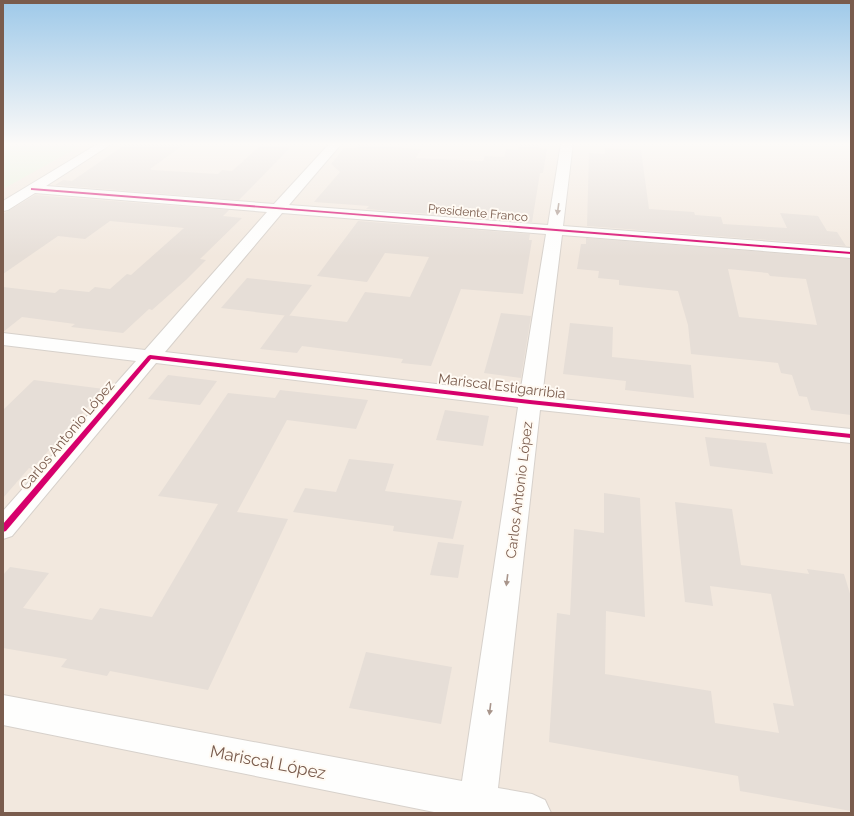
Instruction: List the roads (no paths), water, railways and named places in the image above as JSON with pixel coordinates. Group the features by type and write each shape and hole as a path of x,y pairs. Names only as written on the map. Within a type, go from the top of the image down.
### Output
{"street":[{"path":"3,207 45,181"},
{"name":"Carlos Antonio López","path":"3,529 150,356 302,181"},
{"name":"Carlos Antonio López","path":"477,808 530,402 562,181"},
{"name":"Presidente Franco","path":"32,189 851,253"},
{"name":"Mariscal Estigarribia","path":"3,339 530,402 851,436"},
{"name":"Mariscal López","path":"3,710 477,808 532,813"}]}
